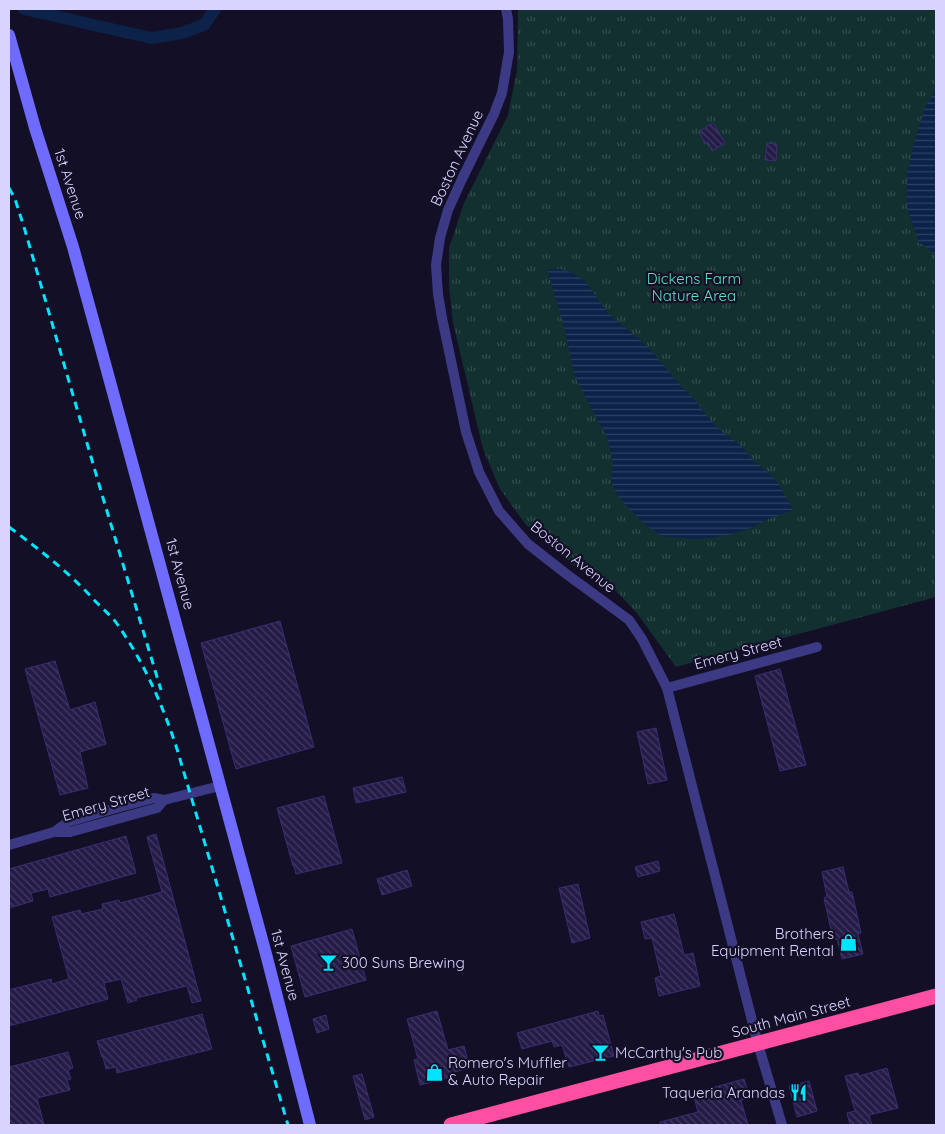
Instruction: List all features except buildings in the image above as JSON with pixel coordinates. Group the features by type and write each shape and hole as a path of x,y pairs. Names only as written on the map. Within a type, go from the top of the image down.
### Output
{"highway":[{"name":"South Main Street","path":"451,1125 936,996"}],"street":[{"name":"Boston Avenue","path":"506,9 509,52 502,93 494,114 448,210 440,238 436,265 442,318 466,432 479,472 500,511 528,544 565,574 629,620 642,639 667,688 758,1044 782,1125"},
{"name":"1st Avenue","path":"9,34 35,128 73,247 310,1125"},
{"name":"Emery Street","path":"667,688 817,647"},
{"name":"Emery Street","path":"9,845 54,832 68,822 109,810 154,798 164,800 220,786"}],"green space":[{"name":"Dickens Farm Nature Area","path":"518,9 936,9 936,597 676,667 636,612 616,591 584,573 526,525 500,489 483,449 453,323 449,287 449,248 464,203 508,115 517,70"}],"water":[{"path":"936,89 936,255 919,242 907,208 907,173 925,108"},
{"path":"547,269 561,269 585,281 608,313 648,347 714,424 738,443 754,461 770,474 778,483 793,510 733,534 694,539 661,536 631,511 617,495 611,480 613,461 607,438 575,377 563,323"}],"waterway":[{"path":"24,9 151,38 182,33 204,25 215,9"}],"railway":[{"path":"9,188 15,199 24,227 161,690"},
{"path":"9,527 65,572 113,618 151,682 177,749 288,1125"}],"place":[{"name":"Brothers Equipment Rental","path":"848,943"},
{"name":"300 Suns Brewing","path":"328,963"},
{"name":"McCarthy's Pub","path":"601,1053"},
{"name":"Romero's Muffler & Auto Repair","path":"434,1072"},
{"name":"Taqueria Arandas","path":"799,1093"}]}
